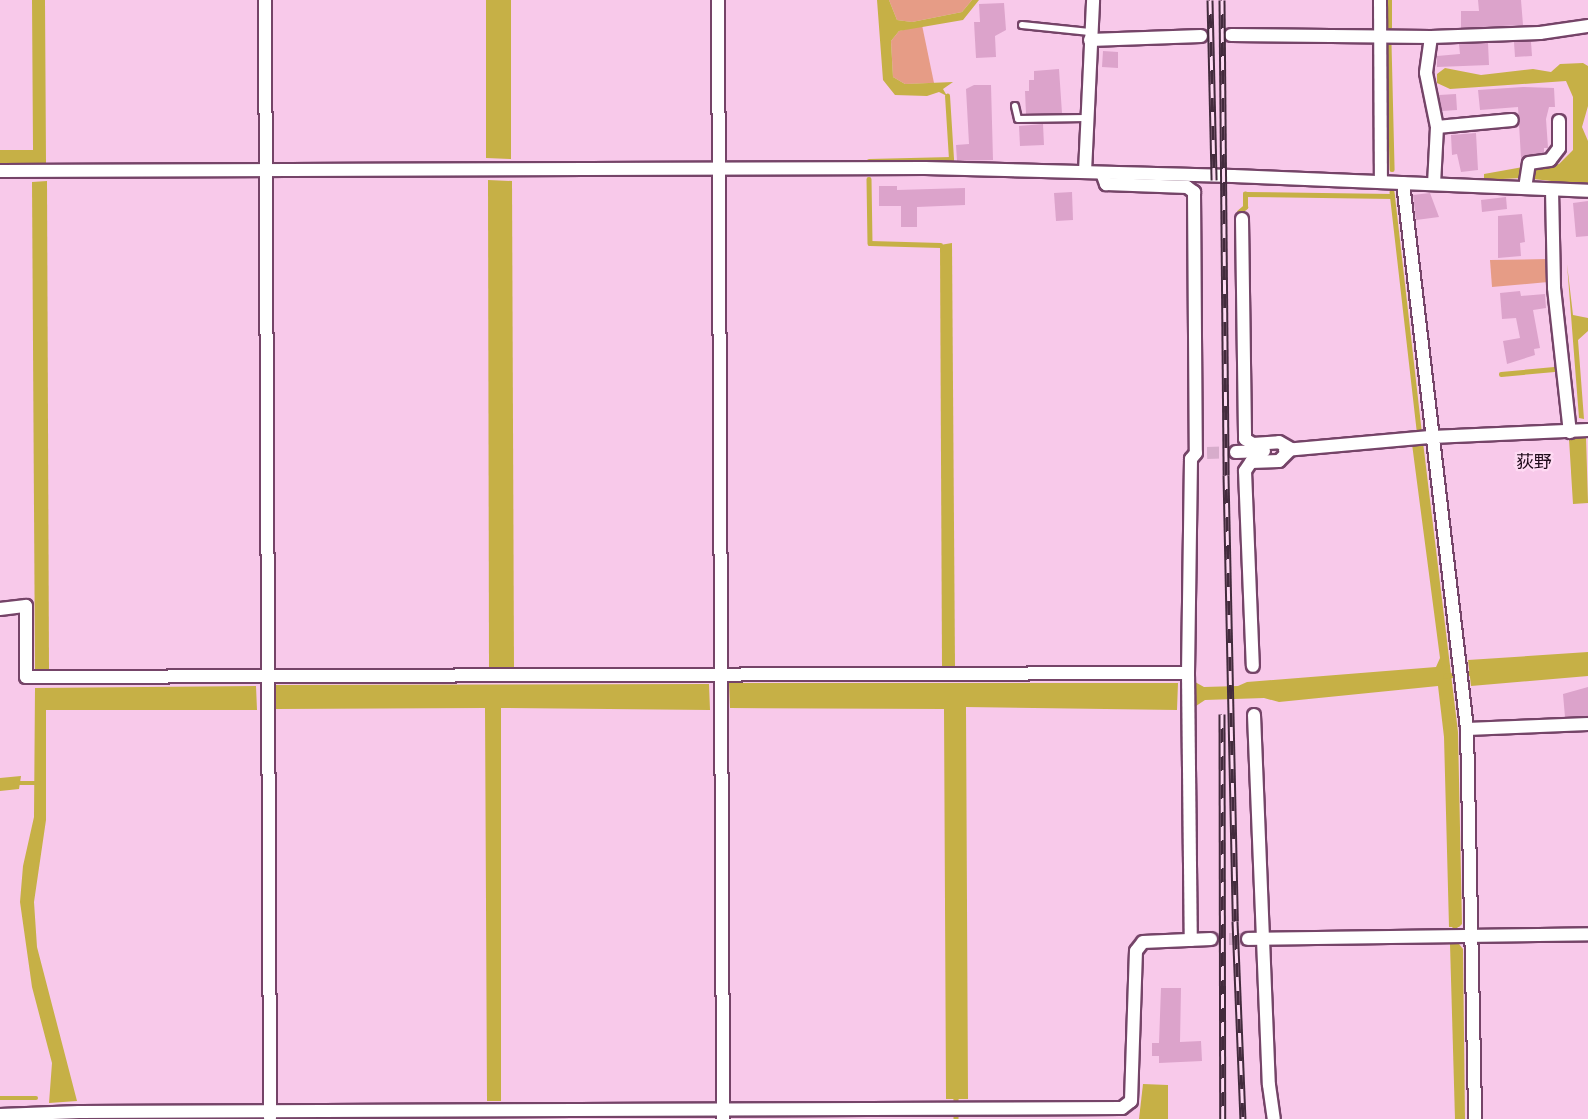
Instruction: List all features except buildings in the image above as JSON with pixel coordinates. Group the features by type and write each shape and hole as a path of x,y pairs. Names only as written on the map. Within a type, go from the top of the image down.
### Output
{"street":[{"path":"265,0 270,1115"},
{"path":"718,0 719,675 723,1114"},
{"path":"1085,172 1093,0"},
{"path":"1380,0 1381,182"},
{"path":"1231,36 1380,34 1431,37 1540,33 1588,26"},
{"path":"1090,36 1201,36"},
{"path":"1431,37 1426,73 1437,127 1434,184"},
{"path":"1437,127 1512,120"},
{"path":"1525,188 1529,163 1550,160 1559,148 1559,121"},
{"path":"0,171 1085,172 1588,191"},
{"path":"1102,173 1106,184 1187,187 1194,192 1201,453 1191,459 1188,673 1191,940"},
{"path":"1403,183 1467,729 1460,935 1475,1119"},
{"path":"1552,190 1554,288 1570,432"},
{"path":"1242,219 1245,439 1253,444 1279,442 1291,449"},
{"path":"1236,452 1432,437 1588,430"},
{"path":"1253,666 1245,471 1251,462 1279,460 1291,449"},
{"path":"0,609 26,606 26,677 1188,673"},
{"path":"1254,715 1269,1085 1274,1119"},
{"path":"1467,729 1588,724"},
{"path":"1248,939 1588,934"},
{"path":"0,1115 79,1112 270,1115 723,1114 955,1109 977,1114 1122,1108 1131,1101 1136,951 1143,942 1211,939"}],"lane":[{"path":"1022,25 1090,36"},
{"path":"1015,106 1018,119 1086,118"}],"shaded area":[{"path":"32,0 45,0 46,163 0,163 0,150 33,150"},
{"path":"486,0 511,0 511,159 486,158"},
{"path":"877,0 889,0 897,20 912,22 962,12 972,0 979,0 963,20 899,31 891,41 893,77 905,84 953,82 943,89 947,96 939,92 927,96 895,95 883,80"},
{"path":"889,0 972,0 962,12 912,22 897,20"},
{"path":"922,25 934,83 905,84 893,77 891,41 899,31"},
{"path":"1583,63 1588,66 1588,106 1582,127 1588,141 1588,185 1533,179 1534,170 1559,164 1573,150 1573,97 1566,81 1450,89 1437,83 1437,74 1445,68 1481,75 1533,69 1551,72 1560,64"},
{"path":"1523,167 1521,178 1484,180 1484,174"},
{"path":"488,180 512,181 514,668 489,668"},
{"path":"47,181 49,669 35,670 32,182"},
{"path":"952,243 955,667 942,667 940,245"},
{"path":"1548,259 1548,282 1492,287 1490,260"},
{"path":"1567,264 1573,315 1588,318 1588,331 1578,340 1584,419 1579,418"},
{"path":"1586,437 1588,503 1573,504 1569,439"},
{"path":"1423,442 1458,732 1462,924 1459,927 1449,927 1444,737 1438,686 1279,702 1264,698 1205,700 1196,706 1195,682 1204,687 1238,686 1247,682 1436,667 1440,658 1412,444"},
{"path":"1588,652 1588,676 1471,686 1468,660"},
{"path":"729,683 1178,683 1177,710 966,707 968,1099 946,1099 944,709 730,708"},
{"path":"709,684 710,710 501,708 501,1101 487,1101 485,708 275,709 276,685"},
{"path":"256,686 257,710 46,710 46,820 34,902 37,947 77,1101 49,1103 52,1063 32,987 20,902 23,866 34,817 35,688"},
{"path":"21,776 19,789 0,791 0,778"},
{"path":"1450,944 1459,944 1463,949 1465,1119 1455,1119"},
{"path":"1143,1084 1168,1085 1168,1119 1139,1119"}],"waterway":[{"path":"1389,0 1389,27"},
{"path":"1389,43 1392,169"},
{"path":"869,161 951,159 947,96"},
{"path":"869,179 870,243 940,245"},
{"path":"1392,192 1419,428"},
{"path":"1239,212 1245,207 1245,194 1392,196"},
{"path":"1501,374 1554,369"},
{"path":"1445,676 1469,673"},
{"path":"15,783 39,783"},
{"path":"1455,927 1455,944"},
{"path":"0,1098 36,1098"},
{"path":"956,1099 956,1119"}],"tunnel":[{"path":"1201,36 1231,35"},
{"path":"1207,453 1236,452"},
{"path":"1211,939 1248,939"}],"railway":[{"path":"1210,0 1214,180"},
{"path":"1222,0 1226,475 1235,921 1243,1119"},
{"path":"1222,714 1223,1119"}],"district":[{"name":"荻野","path":"1534,462"}]}
